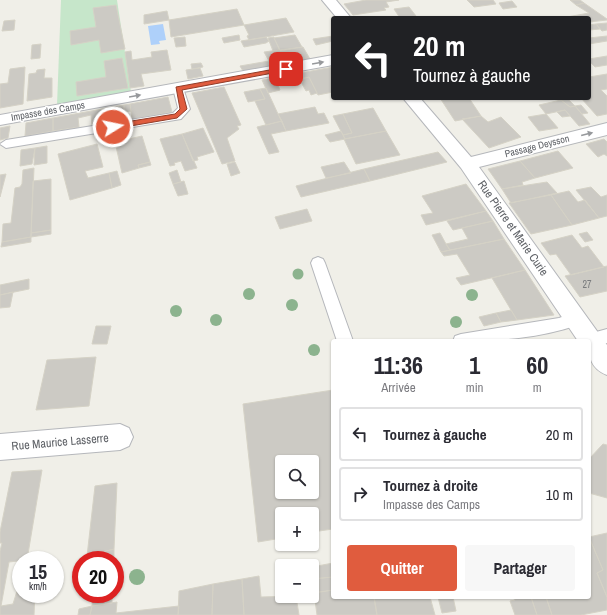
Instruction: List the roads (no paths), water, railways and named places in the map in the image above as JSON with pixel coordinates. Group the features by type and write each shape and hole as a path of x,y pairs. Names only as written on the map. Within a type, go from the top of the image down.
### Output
{"street":[{"path":"329,0 342,16"},
{"name":"Impasse des Camps","path":"0,120 331,60"},
{"name":"Rue Pierre et Marie Curie","path":"413,100 467,164 576,319 599,338 607,364"},
{"name":"Passage Deysson","path":"467,164 607,129"},
{"name":"Rue Maurice Lasserre","path":"0,447 120,437"}],"lane":[{"path":"6,144 177,116 184,109 178,88"},
{"path":"318,263 344,339"},
{"path":"474,339 559,325 576,319"}],"water":[{"path":"163,24 166,40 159,41 160,44 151,45 148,26"}]}
